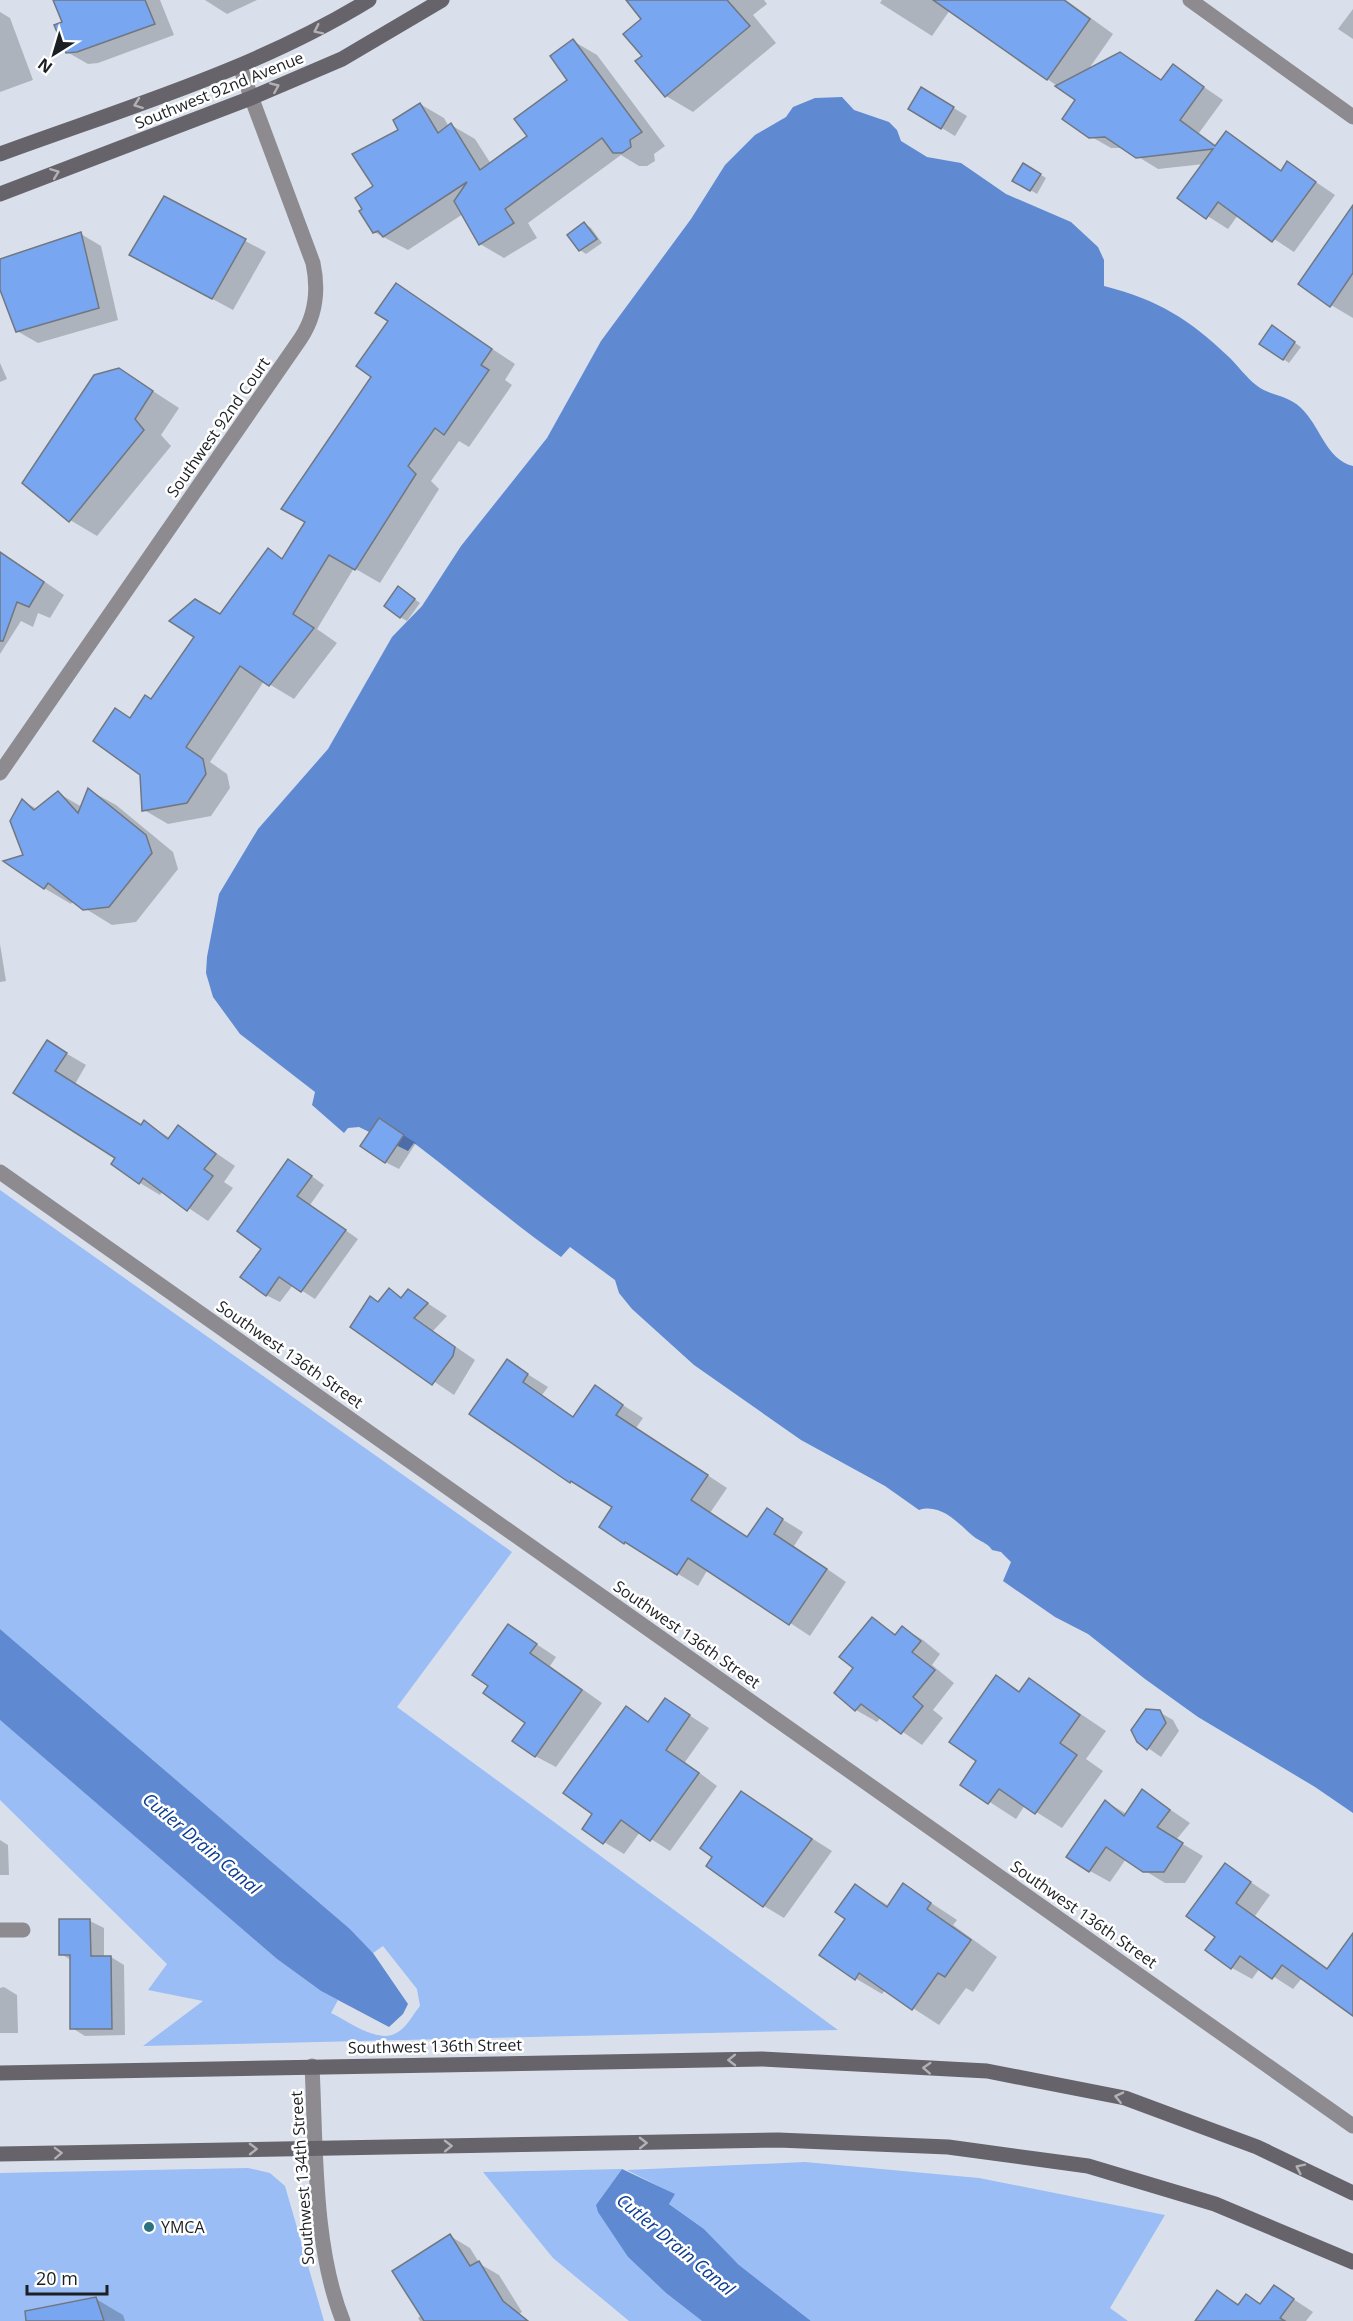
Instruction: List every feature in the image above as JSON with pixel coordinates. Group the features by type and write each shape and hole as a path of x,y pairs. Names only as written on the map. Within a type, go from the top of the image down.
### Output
{"street":[{"name":"Southwest 92nd Avenue","path":"0,153 240,67 327,26 369,0"},
{"name":"Southwest 92nd Avenue","path":"0,194 251,98 342,59 442,0"},
{"path":"1190,0 1353,117"},
{"name":"Southwest 92nd Court","path":"0,773 301,338 313,313 317,284 313,264 240,67"},
{"name":"Southwest 136th Street","path":"0,1172 1353,2126"},
{"path":"0,1930 23,1930"},
{"name":"Southwest 136th Street","path":"0,2073 762,2059 987,2071 1125,2098 1257,2147 1353,2193"},
{"name":"Southwest 134th Street","path":"312,2066 324,2256 331,2288 343,2321"},
{"path":"0,2154 778,2140 948,2147 1088,2166 1215,2204 1353,2262"}],"shaded area":[{"path":"0,1190 512,1552 397,1707 838,2030 143,2046 203,2001 148,1990 167,1964 0,1800 0,1720 277,1959 321,1991 338,2000 331,2013 364,2031 382,2036 398,2032 420,2006 417,1989 383,1946 373,1953 350,1929 0,1629"},
{"path":"805,2162 979,2178 1165,2215 1110,2308 1128,2321 811,2321 739,2265 704,2229 668,2203 674,2194 627,2170"},
{"name":"YMCA","path":"248,2168 270,2173 285,2186 324,2321 0,2321 0,2173"},
{"path":"622,2169 596,2205 628,2257 666,2293 702,2321 629,2321 553,2258 483,2172"}],"water":[{"path":"842,97 854,110 889,122 897,130 901,141 927,157 961,163 1006,194 1071,222 1098,247 1104,260 1104,286 1157,305 1201,332 1261,389 1300,407 1336,457 1353,466 1353,1813 1315,1787 1198,1717 1088,1634 1055,1617 1003,1581 1011,1562 1001,1552 992,1550 955,1520 935,1509 919,1510 885,1486 801,1440 694,1365 632,1309 619,1293 615,1280 570,1247 561,1257 414,1143 408,1151 359,1127 348,1128 344,1133 312,1105 315,1092 240,1034 213,997 206,973 219,894 258,829 328,749 392,637 422,606 461,546 547,438 601,341 691,219 725,165 755,135 786,117 793,107 815,98"},
{"name":"Cutler Drain Canal","path":"0,1629 350,1929 373,1953 408,2004 403,2014 389,2027 321,1991 277,1959 0,1720"},
{"name":"Cutler Drain Canal","path":"622,2169 675,2194 669,2204 704,2229 739,2265 811,2321 702,2321 666,2293 628,2257 598,2212 596,2205"}],"building":[{"path":"53,0 145,0 155,24 77,52 66,53 54,25 62,22"},
{"path":"626,0 727,0 750,26 665,97 635,61 642,56 623,34 641,19"},
{"path":"933,0 1064,0 1090,19 1047,80"},
{"path":"573,39 642,132 630,140 631,147 622,153 613,153 602,138 505,209 514,223 479,245 454,201 467,182 383,237 378,231 373,233 359,211 362,209 355,198 373,186 352,154 398,130 393,120 420,103 438,133 451,123 480,170 527,136 514,119 567,80 550,56"},
{"path":"1120,52 1161,80 1173,64 1204,87 1180,120 1215,146 1226,131 1281,171 1287,161 1316,182 1272,242 1218,202 1206,219 1177,198 1213,149 1136,158 1105,137 1089,138 1062,119 1075,100 1055,86"},
{"path":"921,87 954,107 941,129 908,109"},
{"path":"1023,163 1041,174 1030,191 1012,181"},
{"path":"164,196 246,239 212,299 129,255"},
{"path":"1353,205 1353,273 1330,307 1298,284"},
{"path":"584,222 597,239 579,251 567,235"},
{"path":"81,232 99,308 16,332 0,290 0,259"},
{"path":"396,283 492,349 481,365 489,370 444,435 435,428 408,466 416,474 355,570 329,555 293,614 314,628 269,686 240,666 186,747 203,759 206,774 187,803 142,811 140,775 93,741 115,708 130,718 145,695 151,699 194,637 169,621 195,599 220,614 268,548 282,559 305,522 281,509 371,377 356,366 388,321 375,313"},
{"path":"1272,325 1295,342 1283,360 1259,344"},
{"path":"119,368 153,391 135,419 144,430 69,522 22,483 94,375"},
{"path":"0,552 44,582 29,607 17,602 3,641 0,641"},
{"path":"398,586 415,599 400,618 384,606"},
{"path":"88,788 146,835 152,853 109,907 83,910 48,883 44,889 3,861 23,855 10,821 22,799 34,810 58,791 78,813"},
{"path":"47,1040 67,1053 55,1071 141,1125 144,1120 168,1139 178,1125 216,1154 204,1169 213,1176 187,1211 143,1178 139,1184 111,1164 115,1158 13,1093"},
{"path":"379,1118 404,1135 385,1163 360,1146"},
{"path":"288,1159 312,1176 297,1196 346,1230 301,1292 279,1277 266,1296 240,1277 261,1249 237,1231"},
{"path":"389,1288 401,1298 408,1289 428,1303 414,1318 455,1347 453,1356 432,1385 350,1327 370,1296 378,1302"},
{"path":"507,1359 528,1374 523,1382 573,1417 595,1385 623,1405 616,1415 708,1475 691,1500 747,1537 767,1508 783,1519 774,1534 827,1569 789,1625 688,1558 677,1575 625,1542 624,1544 599,1527 612,1507 571,1481 570,1483 469,1414"},
{"path":"872,1617 895,1635 902,1626 921,1641 912,1652 935,1670 913,1697 923,1706 901,1734 861,1704 855,1711 834,1693 853,1668 839,1657"},
{"path":"508,1624 537,1644 530,1653 582,1690 535,1757 512,1741 525,1723 483,1693 488,1686 472,1675"},
{"path":"996,1675 1019,1692 1029,1678 1080,1715 1060,1743 1077,1755 1035,1814 999,1789 988,1804 960,1785 976,1761 949,1742"},
{"path":"665,1698 690,1715 666,1750 699,1773 650,1841 621,1820 603,1844 582,1829 592,1814 563,1793 626,1706 648,1722"},
{"path":"1146,1709 1160,1710 1166,1723 1147,1750 1137,1742 1131,1730"},
{"path":"1142,1789 1170,1810 1157,1827 1183,1843 1164,1872 1143,1872 1106,1847 1089,1872 1066,1857 1105,1800 1124,1816"},
{"path":"741,1791 812,1839 763,1907 706,1866 712,1857 700,1848"},
{"path":"1225,1863 1251,1882 1236,1903 1327,1969 1353,1933 1353,2016 1282,1965 1272,1979 1240,1956 1231,1969 1205,1950 1215,1937 1186,1916"},
{"path":"903,1883 931,1903 927,1909 971,1940 945,1977 938,1973 912,2010 859,1973 855,1980 819,1955 845,1919 835,1912 855,1884 887,1907"},
{"path":"59,1919 90,1919 91,1956 111,1956 112,2029 70,2029 70,1955 59,1955"},
{"path":"450,2234 470,2266 479,2261 503,2301 528,2321 424,2321 392,2271"},
{"path":"1274,2285 1294,2299 1280,2318 1285,2321 1195,2321 1217,2290 1238,2305 1246,2294 1260,2304"},
{"path":"96,2297 104,2321 26,2321 25,2311"}],"place":[{"name":"YMCA","path":"149,2227"}]}
